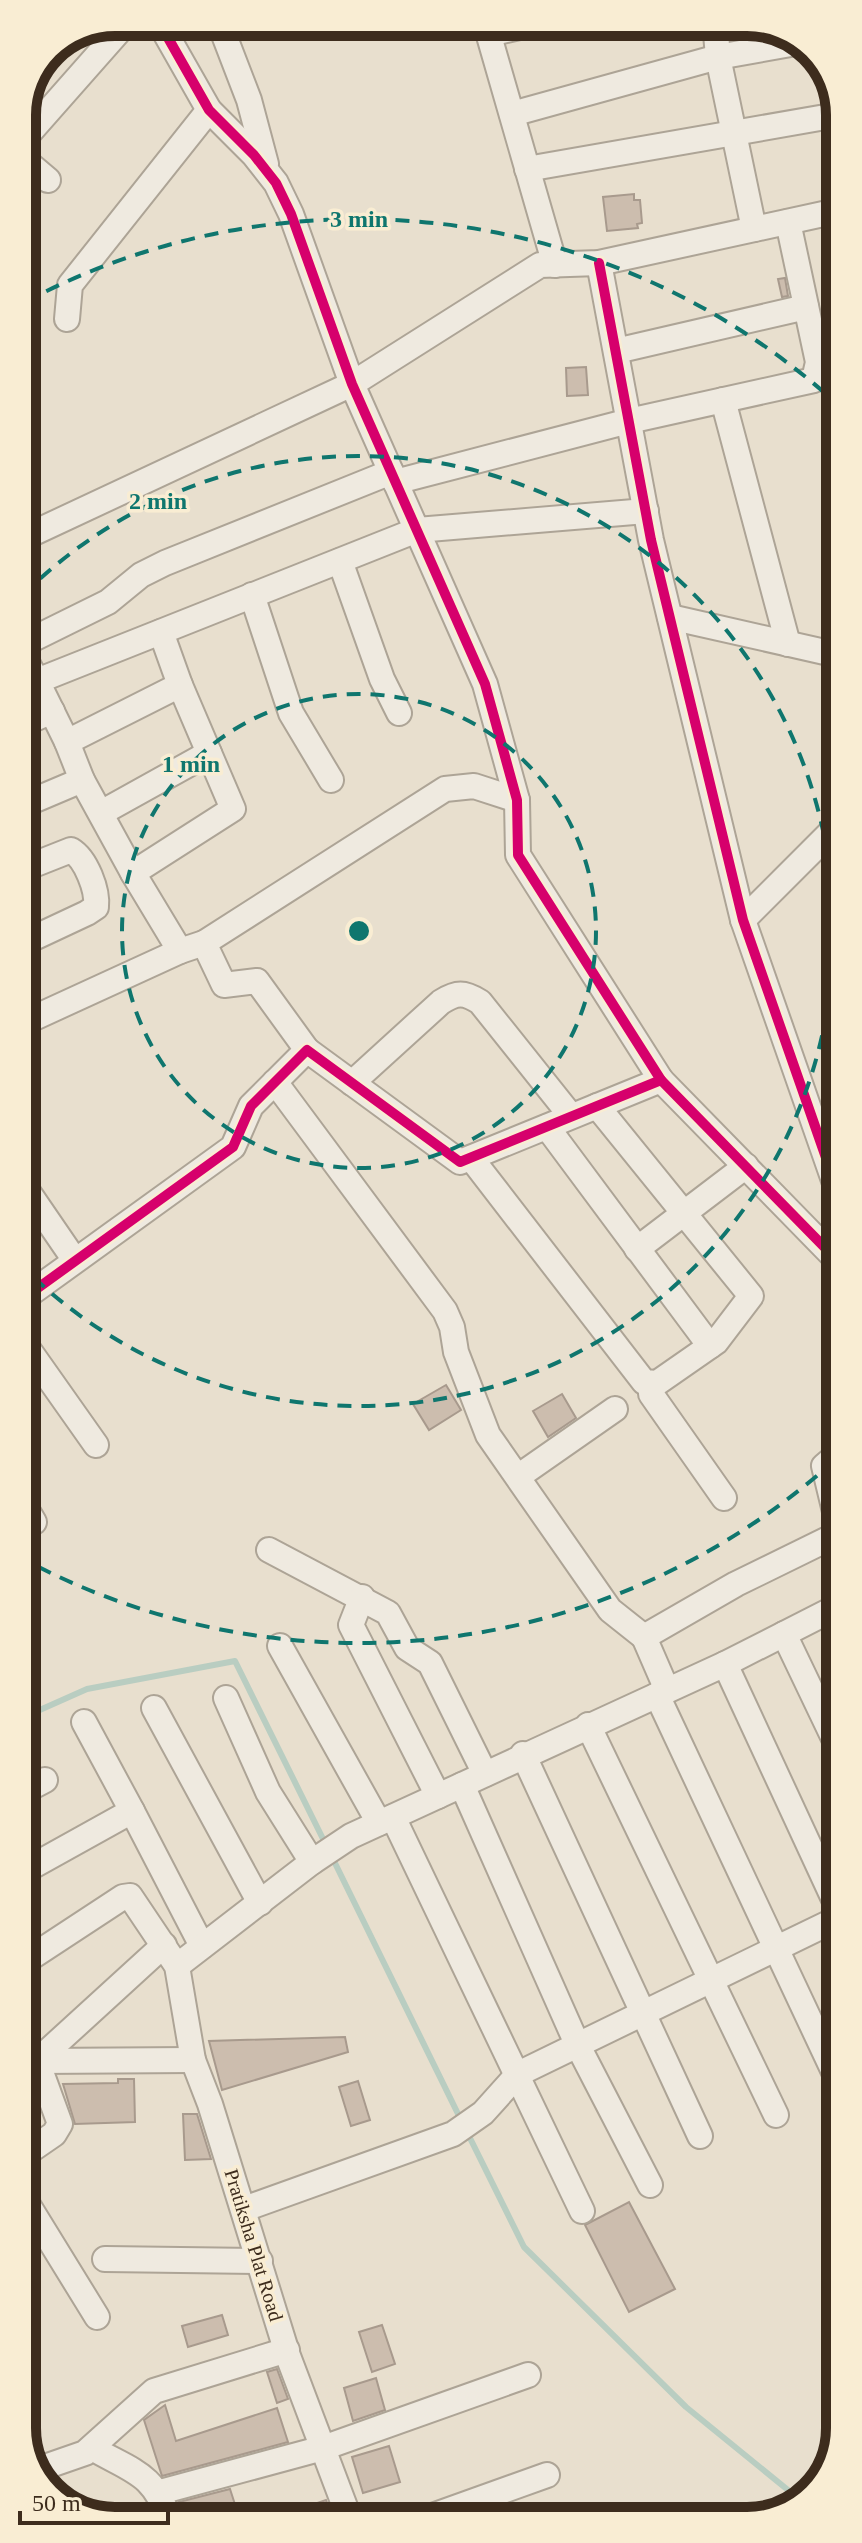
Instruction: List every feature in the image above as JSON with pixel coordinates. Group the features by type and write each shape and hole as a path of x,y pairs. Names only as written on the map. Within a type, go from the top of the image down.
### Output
{"street":[{"path":"36,125 115,36"},
{"path":"167,36 209,110 269,174"},
{"path":"224,36 249,100 269,174 291,214 352,384 485,684 517,800 518,855 661,1080 826,1249"},
{"path":"489,36 555,265"},
{"path":"716,36 754,229"},
{"path":"512,114 718,57 784,45"},
{"path":"67,319 70,285 209,110"},
{"path":"527,169 826,117"},
{"path":"36,170 48,180"},
{"path":"36,532 352,384 540,265 599,263 826,213"},
{"path":"36,638 108,602 141,575 165,563 393,477 814,380 818,362 788,222"},
{"path":"599,263 646,511 743,920 826,1158"},
{"path":"616,351 806,307"},
{"path":"723,400 788,644"},
{"path":"180,951 82,780 37,681 417,530 646,511"},
{"path":"340,561 382,679 399,713"},
{"path":"252,595 291,713 331,780"},
{"path":"670,617 826,652"},
{"path":"133,873 233,809 161,632"},
{"path":"67,742 180,685"},
{"path":"36,718 52,711"},
{"path":"101,813 209,753"},
{"path":"36,799 82,780"},
{"path":"36,1017 204,943 445,789 474,786 517,800"},
{"path":"743,920 826,837"},
{"path":"36,864 71,850 80,855 97,897 96,907 87,913 36,937"},
{"path":"204,943 224,985 257,981 307,1050 460,1162 661,1080"},
{"path":"352,1083 441,1002 453,994 465,993 480,1002 571,1116"},
{"path":"36,1289 233,1147 251,1106 307,1050"},
{"path":"275,1082 445,1311 483,1426 610,1610 644,1637 662,1692 773,1948 826,2056"},
{"path":"597,1106 751,1296 710,1346 651,1385"},
{"path":"547,1127 710,1346"},
{"path":"471,1158 644,1382 651,1385"},
{"path":"637,1249 746,1166"},
{"path":"36,1204 74,1259"},
{"path":"36,1360 96,1445"},
{"path":"651,1385 651,1394 724,1498"},
{"path":"519,1476 615,1409"},
{"path":"644,1637 736,1584 826,1540"},
{"path":"269,1550 388,1613 407,1648 430,1663 485,1774"},
{"path":"362,1597 351,1625 438,1796"},
{"path":"36,2056 170,1956 202,1946 351,1836 523,1754 725,1664 826,1613"},
{"path":"784,1634 826,1722"},
{"path":"280,1646 386,1820 518,2074 582,2211"},
{"path":"725,1664 826,1882"},
{"path":"226,1698 268,1792 318,1858"},
{"path":"154,1708 260,1903"},
{"path":"84,1722 202,1946"},
{"path":"588,1725 776,2115"},
{"path":"523,1754 700,2136"},
{"path":"462,1785 577,2044 650,2185"},
{"path":"36,1864 132,1811"},
{"path":"36,1954 123,1897 135,1900 170,1956"},
{"path":"244,2209 453,2134 483,2113 518,2074 826,1924"},
{"name":"Pratiksha Plat Road","path":"170,1956 193,2060 244,2209 287,2350 345,2507"},
{"path":"36,2061 193,2060"},
{"path":"36,2075 60,2124 54,2134 36,2146"},
{"path":"36,2218 97,2317"},
{"path":"105,2259 260,2261"},
{"path":"46,2467 78,2457 92,2448 154,2391 287,2350"},
{"path":"160,2492 323,2448 528,2375"},
{"path":"92,2448 144,2478 160,2492 165,2507"},
{"path":"458,2507 547,2475"}],"building":[{"path":"634,194 634,200 640,200 642,223 637,224 638,228 607,231 603,197"},
{"path":"785,278 788,296 782,297 778,279"},
{"path":"586,367 588,395 567,396 566,368"},
{"path":"446,1385 461,1410 429,1430 413,1404"},
{"path":"562,1394 576,1418 548,1437 533,1411"},
{"path":"345,2037 348,2052 222,2090 209,2041"},
{"path":"118,2079 134,2079 135,2122 75,2124 63,2084 118,2083"},
{"path":"358,2081 370,2120 351,2126 339,2087"},
{"path":"183,2114 197,2114 211,2159 185,2160"},
{"path":"629,2202 675,2289 629,2312 585,2225"},
{"path":"222,2315 228,2335 188,2347 182,2326"},
{"path":"382,2325 395,2364 372,2372 359,2332"},
{"path":"277,2369 288,2399 277,2403 267,2372"},
{"path":"376,2378 385,2410 353,2421 344,2388"},
{"path":"165,2405 176,2441 277,2408 288,2442 162,2476 144,2420"},
{"path":"389,2446 400,2482 363,2493 352,2457"},
{"path":"230,2489 236,2507 181,2507 179,2502"},
{"path":"326,2500 329,2507 305,2507"}],"waterway":[{"path":"36,1712 87,1689 235,1661 327,1847"},
{"path":"332,1857 461,2120"},
{"path":"466,2130 524,2247 686,2407 792,2493"}],"cycle path":[{"path":"167,36 209,110 254,155 276,183 291,214 352,384 485,684 517,800 518,855 661,1080"},
{"path":"599,263 651,540 743,920 826,1158"},
{"path":"36,1289 233,1147 251,1106 307,1050 460,1162 661,1080 826,1249"}]}
